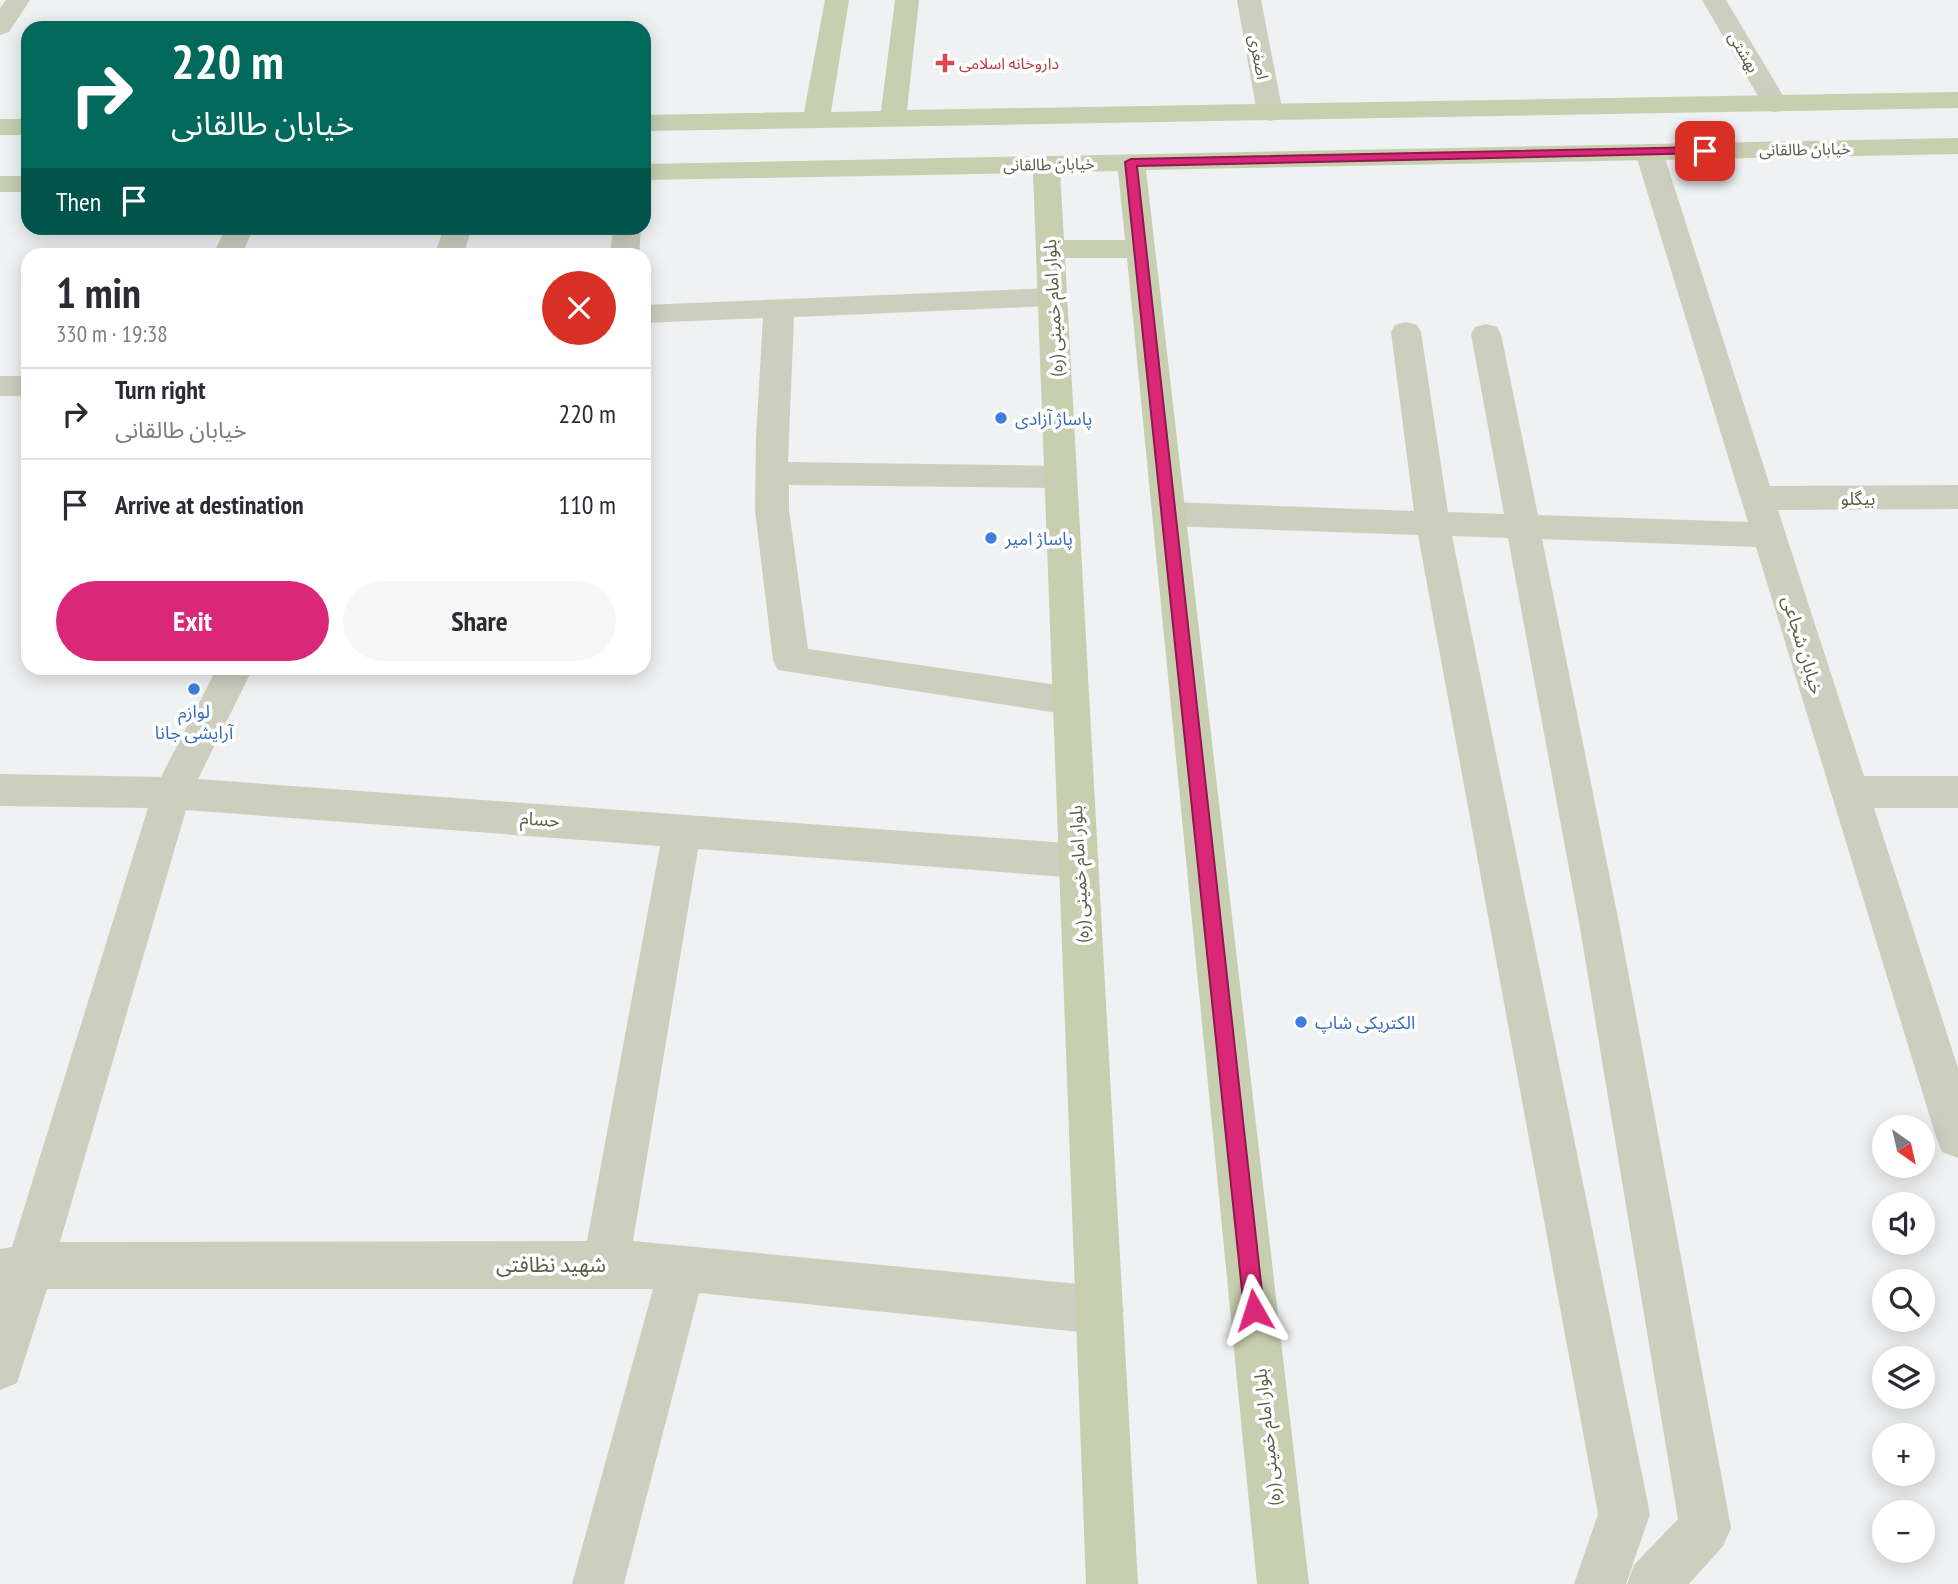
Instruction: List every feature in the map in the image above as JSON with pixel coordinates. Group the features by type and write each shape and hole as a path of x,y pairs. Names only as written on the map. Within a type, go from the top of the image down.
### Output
{"main road":[{"path":"816,121 837,0"},
{"path":"893,120 907,0"},
{"path":"651,123 1958,100"},
{"path":"1891,102 1914,111 1931,124 1934,135 1928,141 1899,147"},
{"path":"0,127 21,127"},
{"name":"خیابان طالقانی","path":"651,172 1958,146"},
{"name":"بلوار امام خمینی (ره)","path":"1131,162 1283,1584"},
{"name":"بلوار امام خمینی (ره)","path":"1046,164 1112,1584"},
{"path":"0,184 21,184"},
{"path":"1050,249 1140,249"}],"street":[{"path":"0,27 18,0"},
{"name":"اصغری","path":"1249,0 1270,113"},
{"name":"بهشتی","path":"1714,0 1774,104"},
{"name":"خیابان شجاعی","path":"1649,152 1958,1137"},
{"path":"651,314 1052,297"},
{"path":"779,310 772,510 791,660 1071,701"},
{"path":"1406,332 1433,524 1624,1514 1600,1584"},
{"path":"1486,334 1600,928 1705,1528 1653,1584"},
{"path":"0,386 21,386"},
{"path":"772,473 1061,477"},
{"name":"بیگلو","path":"1758,498 1958,497"},
{"path":"1169,514 1769,535"},
{"path":"0,1366 14,1270 172,793 231,675"},
{"name":"حسام","path":"0,790 172,793 1079,860"},
{"path":"1849,792 1958,792"},
{"path":"606,1264 682,830"},
{"name":"شهید نظافتی","path":"14,1270 58,1265 638,1264 1100,1310"},
{"path":"598,1584 682,1269"}],"place":[{"name":"داروخانه اسلامی","path":"945,63"},
{"name":"پاساژ آزادی","path":"1001,418"},
{"name":"پاساژ امیر","path":"991,538"},
{"name":"لوازم آرایشی جانا","path":"194,689"},
{"name":"الکتریکی شاپ","path":"1301,1022"}],"route":[{"path":"1254,1310 1131,162 1705,151"}]}
